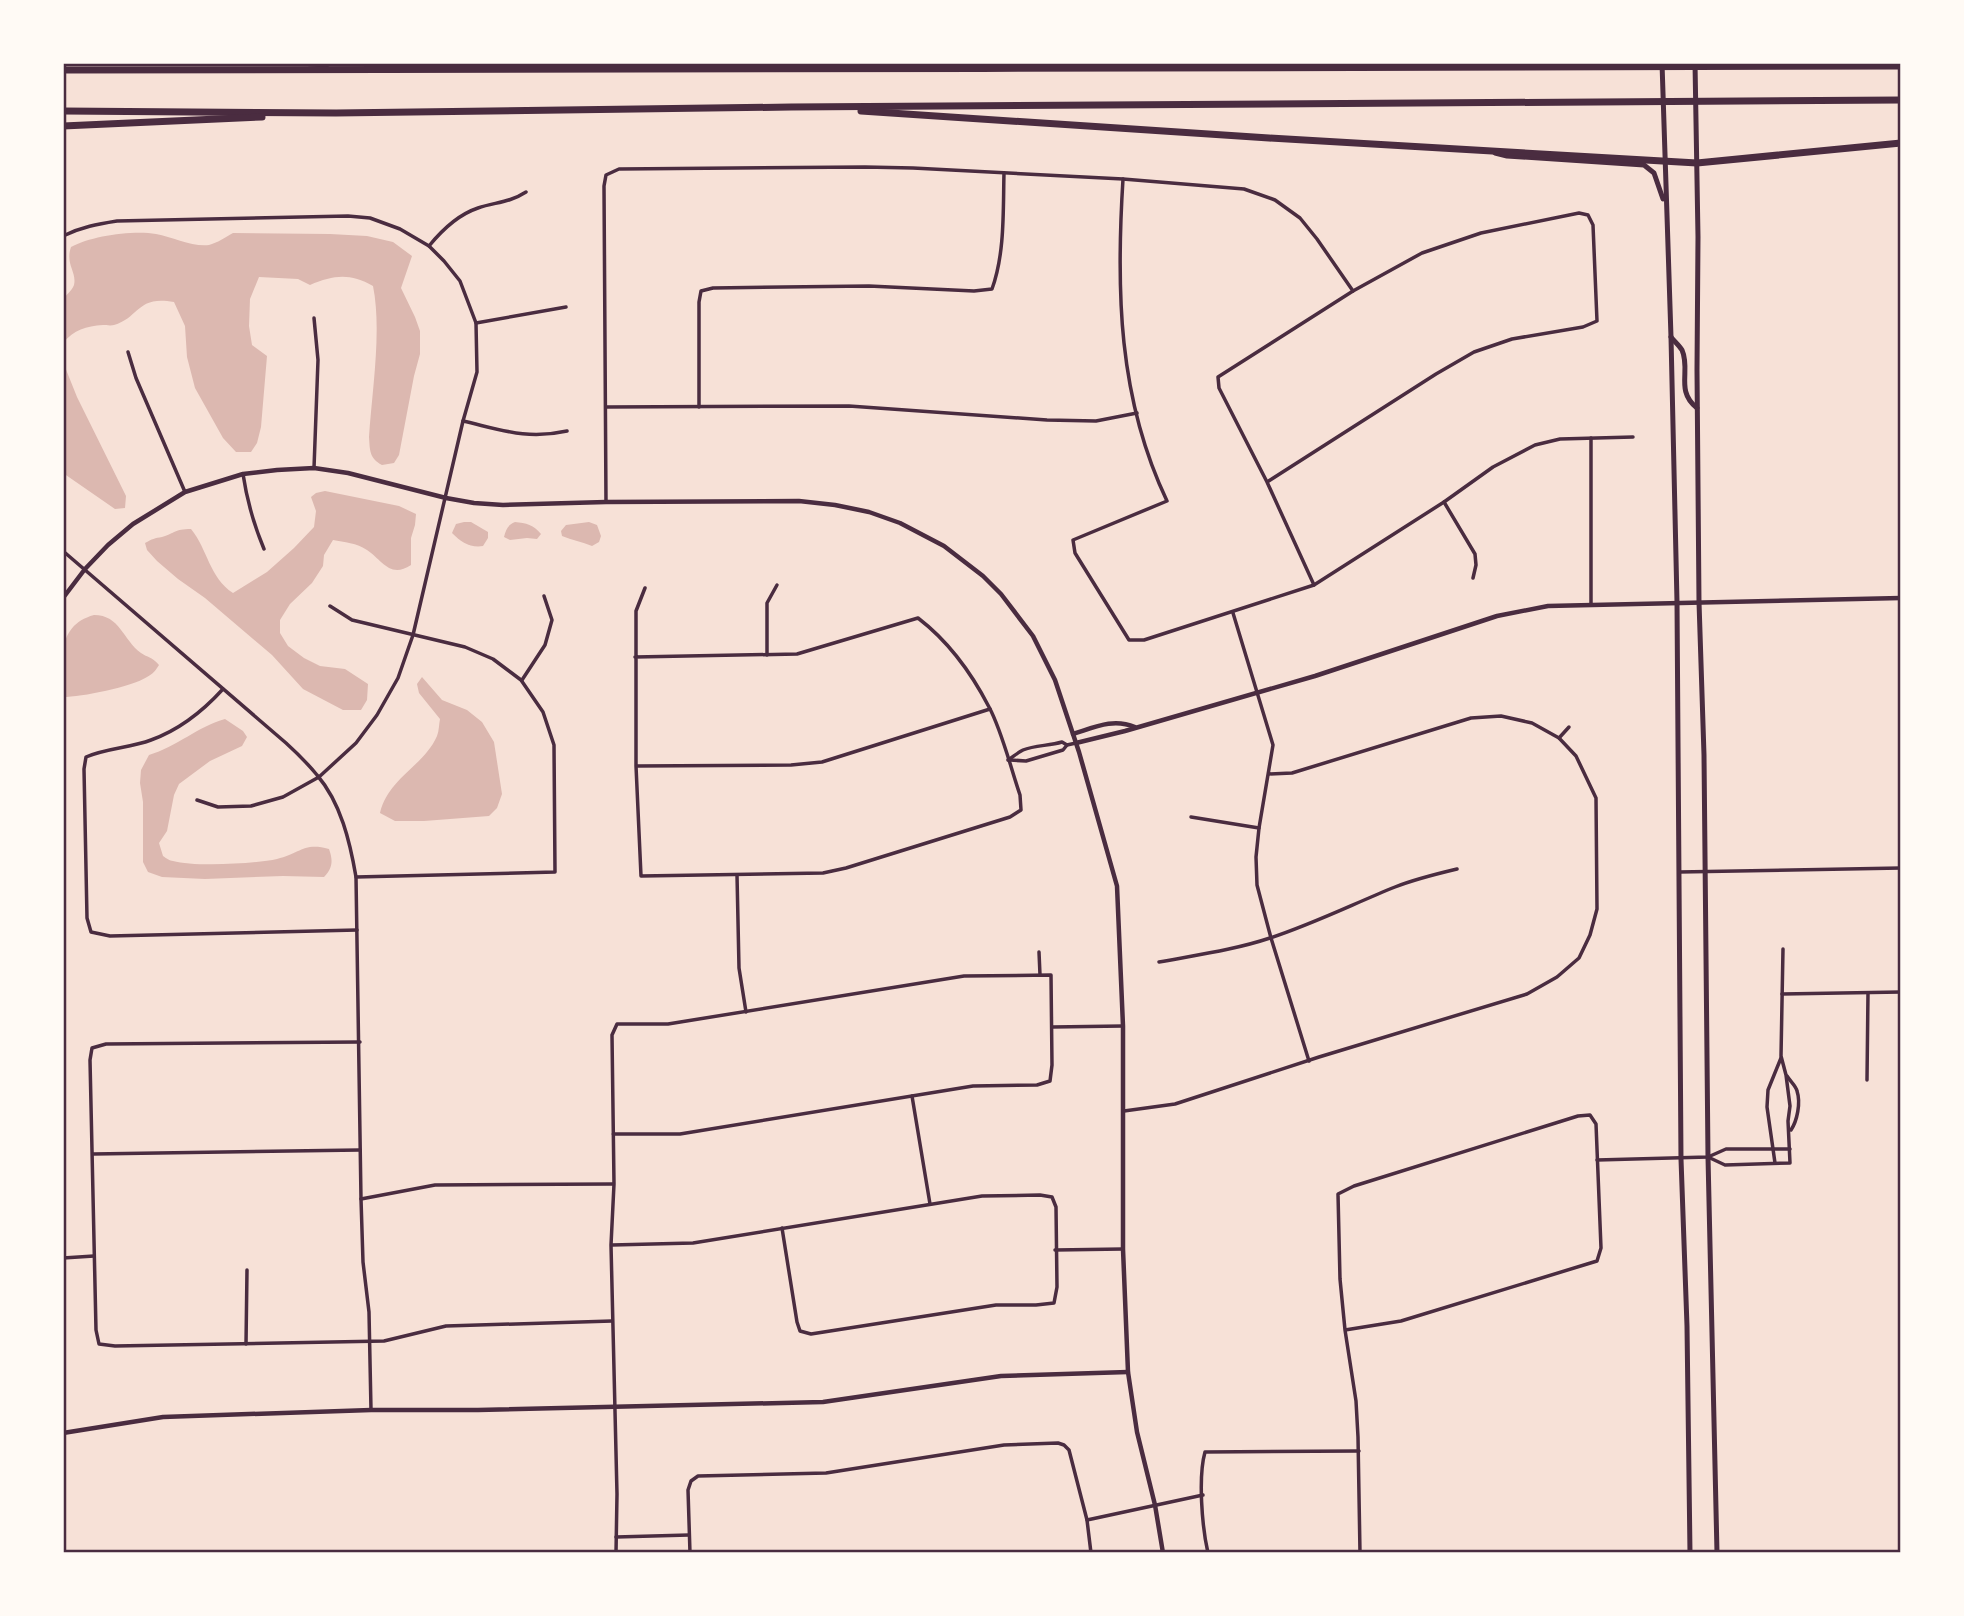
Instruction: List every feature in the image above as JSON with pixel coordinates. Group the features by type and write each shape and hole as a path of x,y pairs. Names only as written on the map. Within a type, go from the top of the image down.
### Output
{"highway":[{"path":"310,63 375,68"},
{"path":"920,67 986,63"},
{"path":"63,70 1901,66"},
{"path":"63,111 336,113 791,107 1901,100"},
{"path":"791,107 1697,163 1901,143"},
{"path":"63,126 336,113"}],"main road":[{"path":"1662,63 1676,602 1681,1159 1687,1326 1690,1553"},
{"path":"1695,63 1699,602 1706,871 1707,1157 1717,1553"},
{"path":"1482,150 1507,156 1644,165 1651,169 1658,180 1666,210"},
{"path":"1671,337 1682,351 1688,400 1697,408"}],"street":[{"path":"606,502 604,200 606,175 619,169 865,167 1123,179 1244,189 1275,200 1300,218 1353,291"},
{"path":"699,407 701,291 713,288 869,286 974,291 992,289 1001,240 1004,173"},
{"path":"1123,179 1120,235 1120,311 1123,341 1137,413 1152,466 1167,501 1073,540 1075,553 1129,640 1144,640 1314,585 1444,502 1493,467 1535,445 1560,439 1633,437"},
{"path":"429,246 443,229 461,216 478,208 513,200 526,192"},
{"path":"1267,482 1474,352 1511,339 1583,327 1597,321 1593,225 1588,215 1578,213 1481,233 1422,253 1353,291 1218,377 1219,388 1267,482 1314,585"},
{"path":"63,236 74,230 117,221 348,216 370,218 400,229 429,246 460,281 475,323 477,372 412,635 398,678 377,715 356,743 319,777 283,797 251,806 218,807 197,800"},
{"path":"475,323 566,306"},
{"path":"314,318 318,359 314,468"},
{"path":"128,352 136,378 185,492"},
{"path":"606,407 849,406 1071,421 1096,421 1137,413"},
{"path":"463,421 520,435 548,435 567,431"},
{"path":"1591,438 1591,604"},
{"path":"63,598 108,545 133,524 185,492 243,474 314,468 348,473 474,503 503,505 799,501 835,505 869,512 900,523 944,546 983,576 1001,594 1033,636 1055,680 1117,886 1123,1026 1124,1249 1128,1372 1137,1432 1163,1553"},
{"path":"243,474 255,527 264,549"},
{"path":"1444,502 1475,554 1473,578"},
{"path":"63,551 286,743 319,777 333,801 351,846 356,877 361,1199 363,1262 369,1312 371,1410"},
{"path":"767,655 767,603 777,585"},
{"path":"635,657 797,654 918,618 963,664 990,709 1020,795 1021,810 1010,817 823,873 641,876 635,657 636,611 645,588"},
{"path":"521,680 545,645 552,620 544,596"},
{"path":"1008,760 1026,761 1063,750 1067,745 1258,692 1497,616 1548,606 1901,598"},
{"path":"330,606 352,620 465,647 493,659 521,680 542,712 554,745 555,872 356,877"},
{"path":"1233,612 1273,745 1259,828 1257,885 1309,1061"},
{"path":"223,689 205,709 152,740 86,757 87,918 91,932 110,936 357,930"},
{"path":"636,766 791,765 822,762 990,709"},
{"path":"1124,1111 1175,1104 1527,994 1558,977 1579,958 1590,935 1597,909 1596,798 1576,756 1559,738 1532,723 1501,716 1471,718 1293,773 1269,774"},
{"path":"1073,734 1121,722 1135,728"},
{"path":"1559,738 1569,727"},
{"path":"1008,760 1022,751 1036,747 1062,742 1067,745"},
{"path":"1191,817 1259,828"},
{"path":"1679,872 1901,868"},
{"path":"1159,962 1227,950 1271,938 1396,887 1457,869"},
{"path":"737,875 739,968 746,1012"},
{"path":"1707,1157 1725,1165 1790,1163 1790,1106 1781,1056 1783,949"},
{"path":"1040,953 1040,975"},
{"path":"613,1134 680,1134 973,1086 1037,1085 1050,1081 1051,975 964,976 668,1024 617,1024 612,1035 613,1134 614,1184 611,1245 616,1553"},
{"path":"1782,994 1901,992"},
{"path":"1867,1080 1868,993"},
{"path":"1052,1027 1123,1026"},
{"path":"360,1042 106,1044 92,1048 90,1060 94,1256 96,1330 99,1344 115,1346 369,1342 446,1326 612,1321"},
{"path":"1776,1164 1767,1107 1768,1090 1781,1056"},
{"path":"1786,1075 1797,1090 1798,1100 1795,1123 1789,1132"},
{"path":"912,1096 930,1204"},
{"path":"1345,1330 1401,1321 1597,1261 1601,1248 1596,1124 1590,1115 1578,1116 1354,1186 1338,1194 1340,1279 1345,1330 1356,1401 1360,1553"},
{"path":"1597,1160 1681,1159 1707,1157 1726,1149 1790,1149"},
{"path":"92,1154 360,1150"},
{"path":"361,1199 435,1185 614,1184"},
{"path":"611,1245 693,1243 782,1228 982,1196 1040,1195 1052,1197 1056,1207 1057,1287 1054,1303 996,1305 811,1334 800,1331 782,1228"},
{"path":"1055,1250 1124,1249"},
{"path":"63,1258 94,1256"},
{"path":"246,1344 247,1270"},
{"path":"63,1433 163,1417 371,1410 614,1408 823,1402 1001,1376 1128,1372"},
{"path":"690,1553 688,1490 691,1481 698,1476 845,1471 1004,1445 1058,1443 1069,1450 1087,1520 1091,1553"},
{"path":"1208,1553 1203,1525 1202,1463 1205,1452 1359,1451"},
{"path":"1087,1520 1203,1495"},
{"path":"616,1537 689,1535"}],"shaded area":[{"path":"124,233 156,234 189,243 209,245 233,233 367,236 393,242 412,256 401,288 420,331 420,354 399,455 394,463 382,465 375,460 370,450 376,303 373,286 357,279 334,277 310,285 298,279 259,277 250,299 249,326 252,345 267,356 261,427 257,443 251,452 236,452 223,438 195,388 187,357 185,326 174,302 146,304 123,321 86,328 63,343 63,303 73,287 74,280 69,258 71,247"},
{"path":"63,362 77,397 126,496 125,508 115,509 63,473"},
{"path":"325,491 399,506 416,514 411,538 411,565 404,569 392,569 363,548 333,540 324,555 323,566 312,583 290,604 280,620 280,633 288,646 304,658 320,666 345,669 368,684 367,700 361,710 343,710 303,689 272,655 157,561 147,550 145,543 178,530 191,529 219,579 233,593 267,572 314,527 316,511 311,497"},
{"path":"471,522 488,532 483,546 466,544 452,533 456,524"},
{"path":"515,522 530,525 541,534 537,539 510,540 504,537"},
{"path":"589,522 597,525 601,536 599,542 592,546 562,536 561,531 566,525"},
{"path":"94,615 110,619 135,648 159,665 149,676 119,688 63,697 62,660 67,637 81,620"},
{"path":"422,677 442,700 467,710 482,722 494,742 502,794 497,808 489,816 395,821 380,813 390,790 424,756 438,734 440,719 419,693 417,684"},
{"path":"225,719 243,731 247,737 242,746 210,761 179,784 174,795 167,831 159,843 163,856 183,863 240,863 277,859 307,848 320,847 329,849 331,857 331,867 324,877 205,879 162,877 148,872 143,862 141,770 149,755"}]}
